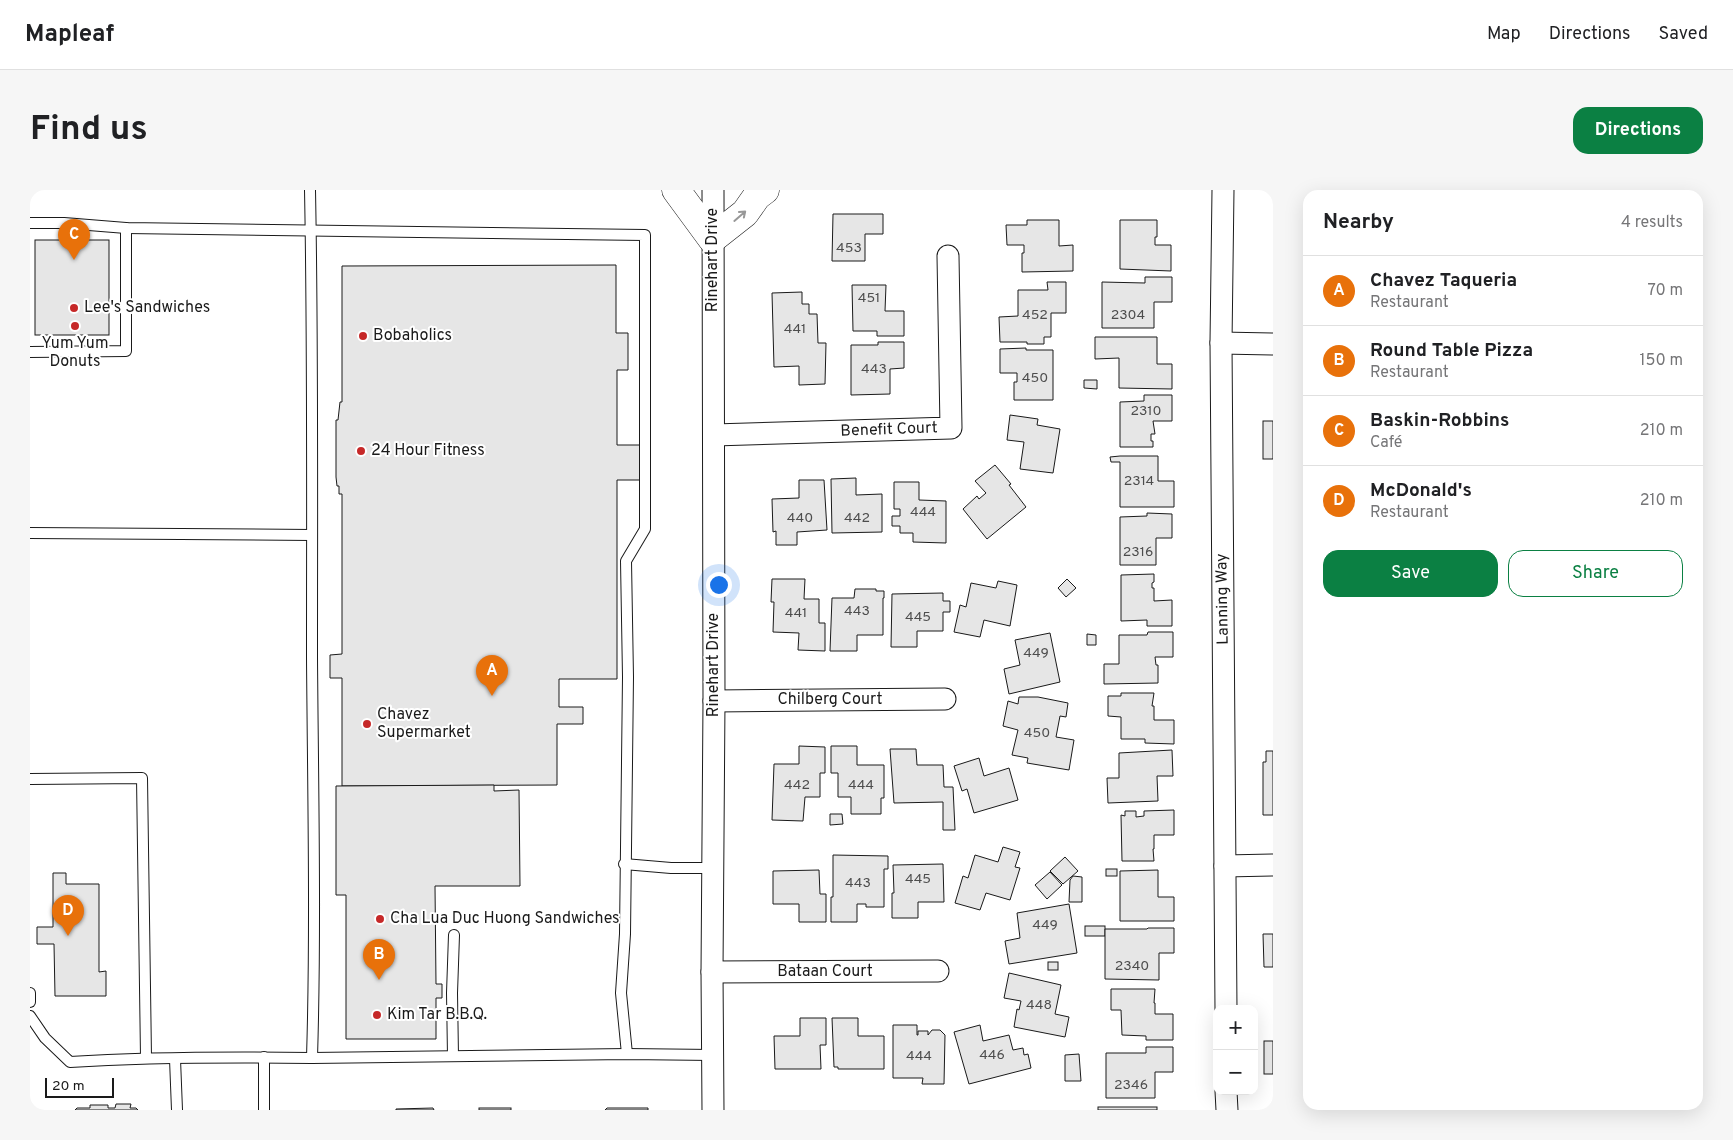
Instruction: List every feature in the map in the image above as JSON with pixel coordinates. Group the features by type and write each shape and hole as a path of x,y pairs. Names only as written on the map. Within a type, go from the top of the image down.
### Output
{"main road":[{"path":"676,190 712,239 745,213 765,190"}],"street":[{"name":"Rinehart Drive","path":"713,190 713,1110"},
{"name":"Lanning Way","path":"1223,190 1221,343 1226,1005"},
{"name":"Benefit Court","path":"714,435 951,428 948,256"},
{"path":"1221,343 1273,344"},
{"name":"Chilberg Court","path":"714,701 945,699"},
{"path":"1226,866 1273,865"},
{"name":"Bataan Court","path":"712,972 938,971"},
{"path":"1226,1095 1226,1110"}],"lane":[{"path":"310,190 313,446 314,942 312,1058"},
{"path":"30,223 64,223 126,228 645,235 645,529 626,560 628,677 624,864 625,934 622,993 627,1054"},
{"path":"30,352 126,351 126,228"},
{"path":"30,534 312,535"},
{"path":"30,780 142,778 146,1057"},
{"path":"624,864 670,868 712,868"},
{"path":"453,1056 452,993 454,935"},
{"path":"30,993 30,1002"},
{"path":"30,1016 45,1038 70,1062 146,1057 175,1059 627,1054 713,1055"},
{"path":"264,1058 264,1110"},
{"path":"175,1059 177,1110"}],"building":[{"path":"833,214 883,214 883,234 865,234 865,261 832,261"},
{"path":"1027,220 1059,220 1059,246 1073,245 1073,271 1022,272 1024,245 1007,245 1006,225 1027,225"},
{"path":"1120,220 1157,220 1155,245 1171,245 1171,271 1120,269"},
{"path":"35,240 109,240 109,335 35,335"},
{"path":"616,265 616,333 628,333 628,370 617,370 617,445 643,445 643,480 617,480 617,679 559,679 559,707 583,707 583,724 557,724 557,785 342,786 342,678 330,678 330,655 342,654 342,494 339,494 336,477 336,420 338,420 340,402 342,402 342,266"},
{"path":"1145,277 1172,277 1172,302 1154,302 1154,328 1102,328 1102,282 1145,283"},
{"path":"1047,282 1066,282 1066,313 1051,313 1051,337 1044,337 1044,344 1000,342 999,317 1018,316 1018,290 1048,290"},
{"path":"852,285 886,285 885,311 904,311 904,336 877,336 877,331 853,331"},
{"path":"802,292 802,304 809,304 809,314 817,314 818,343 826,343 825,384 799,385 799,366 774,367 772,293"},
{"path":"1095,337 1157,337 1157,364 1172,364 1172,389 1119,388 1119,358 1095,359"},
{"path":"878,342 904,342 904,368 890,369 890,394 851,395 851,345 878,345"},
{"path":"1026,348 1026,350 1053,350 1053,400 1014,400 1014,382 1017,382 1017,373 1000,373 1000,349"},
{"path":"1084,380 1097,380 1097,389 1084,388"},
{"path":"1144,395 1172,395 1172,421 1153,421 1155,434 1151,434 1151,441 1153,441 1153,447 1120,447 1120,402 1144,401"},
{"path":"1010,415 1038,419 1037,425 1060,429 1053,473 1020,469 1024,442 1007,440"},
{"path":"1263,421 1273,421 1273,459 1263,459"},
{"path":"1158,456 1158,481 1174,481 1174,507 1120,507 1120,462 1111,462 1110,457"},
{"path":"995,465 1011,484 1009,485 1026,507 987,539 963,509 977,496 979,499 986,493 975,481"},
{"path":"856,478 856,495 882,494 882,532 832,533 831,479"},
{"path":"799,480 824,480 827,530 797,532 797,545 776,545 776,531 773,532 772,499 799,498"},
{"path":"894,482 919,482 919,500 946,501 946,543 913,542 913,533 900,533 900,526 892,526 892,516 900,516 900,509 894,509"},
{"path":"1147,513 1172,514 1172,538 1156,538 1156,565 1120,565 1120,517 1147,516"},
{"path":"1154,574 1152,588 1154,588 1154,601 1172,600 1172,626 1147,626 1147,620 1121,621 1121,575"},
{"path":"772,579 805,579 804,599 819,599 819,623 825,623 825,651 798,650 799,633 773,632 774,602 771,602"},
{"path":"1067,579 1076,588 1066,597 1058,588"},
{"path":"998,581 1017,585 1010,626 984,620 980,637 954,632 960,605 966,607 971,583 996,588"},
{"path":"855,589 884,591 883,635 857,635 857,651 830,651 832,598 854,598"},
{"path":"943,593 943,601 950,601 950,612 943,612 943,631 917,631 917,647 891,647 892,594"},
{"path":"1148,632 1173,632 1173,657 1155,657 1156,665 1158,665 1158,683 1104,684 1104,664 1119,664 1119,635 1147,635"},
{"path":"1050,633 1060,682 1009,694 1004,669 1020,665 1015,640"},
{"path":"1087,634 1096,635 1096,645 1087,645"},
{"path":"1121,693 1154,693 1152,706 1154,706 1154,720 1174,720 1174,744 1145,743 1145,739 1121,739 1121,717 1108,716 1108,696 1121,696"},
{"path":"1019,697 1038,697 1068,703 1066,717 1060,716 1056,737 1074,740 1069,770 1027,763 1028,758 1012,755 1018,730 1003,726 1008,701 1018,704"},
{"path":"799,746 825,747 825,773 820,773 820,797 805,797 803,821 772,820 774,764 799,764"},
{"path":"831,746 857,746 857,765 884,765 884,798 881,798 881,814 851,814 851,797 838,797 838,773 831,773"},
{"path":"890,749 916,749 917,765 943,765 944,787 953,787 955,830 943,830 943,802 894,803"},
{"path":"1172,750 1173,776 1157,776 1158,801 1108,803 1107,778 1119,778 1119,753"},
{"path":"1266,751 1273,751 1273,815 1263,815 1263,762 1266,762"},
{"path":"979,758 984,776 1009,768 1018,800 974,813 967,789 962,791 954,766"},
{"path":"494,785 494,791 519,790 520,886 435,886 436,984 442,984 442,998 436,998 436,1039 346,1039 346,895 336,895 336,786"},
{"path":"1174,810 1174,835 1154,835 1154,861 1122,861 1121,815 1125,816 1125,811 1136,811 1136,817 1144,816 1144,811"},
{"path":"830,814 842,814 843,824 830,825"},
{"path":"1003,847 1020,852 1015,867 1020,868 1010,900 986,893 980,910 955,903 963,876 968,878 975,855 998,862"},
{"path":"833,855 888,856 888,869 884,869 884,907 866,907 866,904 857,904 857,922 831,922"},
{"path":"1065,857 1078,871 1063,884 1050,871"},
{"path":"943,864 944,902 918,902 918,918 892,918 892,893 894,893 893,865"},
{"path":"1106,869 1117,869 1117,876 1106,876"},
{"path":"819,870 820,894 826,894 826,922 799,922 799,904 773,904 773,871"},
{"path":"1158,870 1158,897 1174,897 1174,921 1120,921 1120,871"},
{"path":"1050,872 1062,885 1047,899 1035,885"},
{"path":"53,873 66,873 66,884 99,884 99,972 106,971 106,996 55,996 54,944 37,944 37,927 53,927"},
{"path":"1073,876 1082,877 1082,902 1069,902 1070,880"},
{"path":"1069,904 1077,953 1009,964 1005,941 1020,938 1017,913"},
{"path":"1085,926 1105,926 1105,936 1085,936"},
{"path":"1174,928 1174,953 1159,953 1159,980 1105,979 1105,929"},
{"path":"1263,934 1273,934 1273,967 1264,967"},
{"path":"1048,962 1058,962 1058,970 1048,970"},
{"path":"1009,973 1061,985 1055,1014 1069,1017 1065,1037 1014,1027 1017,1009 1019,1010 1021,1001 1004,998"},
{"path":"1111,989 1155,989 1155,1014 1173,1014 1173,1040 1146,1040 1146,1036 1122,1035 1121,1010 1111,1010"},
{"path":"800,1018 826,1018 826,1045 820,1045 821,1069 775,1069 774,1036 800,1036"},
{"path":"832,1018 858,1018 858,1036 884,1036 884,1069 838,1069 838,1067 834,1067"},
{"path":"893,1025 917,1025 917,1035 918,1031 928,1031 928,1035 932,1030 940,1030 945,1035 944,1084 922,1084 923,1078 893,1078"},
{"path":"980,1025 983,1041 1009,1035 1013,1050 1023,1048 1024,1055 1028,1054 1031,1068 969,1084 954,1032"},
{"path":"1264,1041 1273,1041 1273,1074 1264,1074"},
{"path":"1146,1047 1173,1047 1173,1072 1155,1072 1155,1098 1106,1098 1106,1053 1146,1053"},
{"path":"1079,1054 1081,1081 1065,1081 1065,1055"},
{"path":"116,1104 131,1104 130,1108 138,1110 75,1110 77,1108 90,1108 90,1105 108,1105 108,1108 115,1108"},
{"path":"1098,1107 1157,1107 1157,1110 1098,1110"},
{"path":"433,1108 434,1110 396,1110 396,1109"},
{"path":"479,1108 511,1108 511,1110 479,1110"},
{"path":"607,1108 648,1108 648,1110 605,1110"}],"place":[{"name":"Baskin-Robbins","path":"74,260"},
{"name":"Lee's Sandwiches","path":"74,308"},
{"name":"Yum Yum Donuts","path":"75,326"},
{"name":"Bobaholics","path":"363,336"},
{"name":"24 Hour Fitness","path":"361,451"},
{"name":"Chavez Taqueria","path":"492,696"},
{"name":"Chavez Supermarket","path":"367,724"},
{"name":"Cha Lua Duc Huong Sandwiches","path":"380,919"},
{"name":"McDonald's","path":"68,936"},
{"name":"Round Table Pizza","path":"379,980"},
{"name":"Kim Tar B.B.Q.","path":"377,1015"}]}
